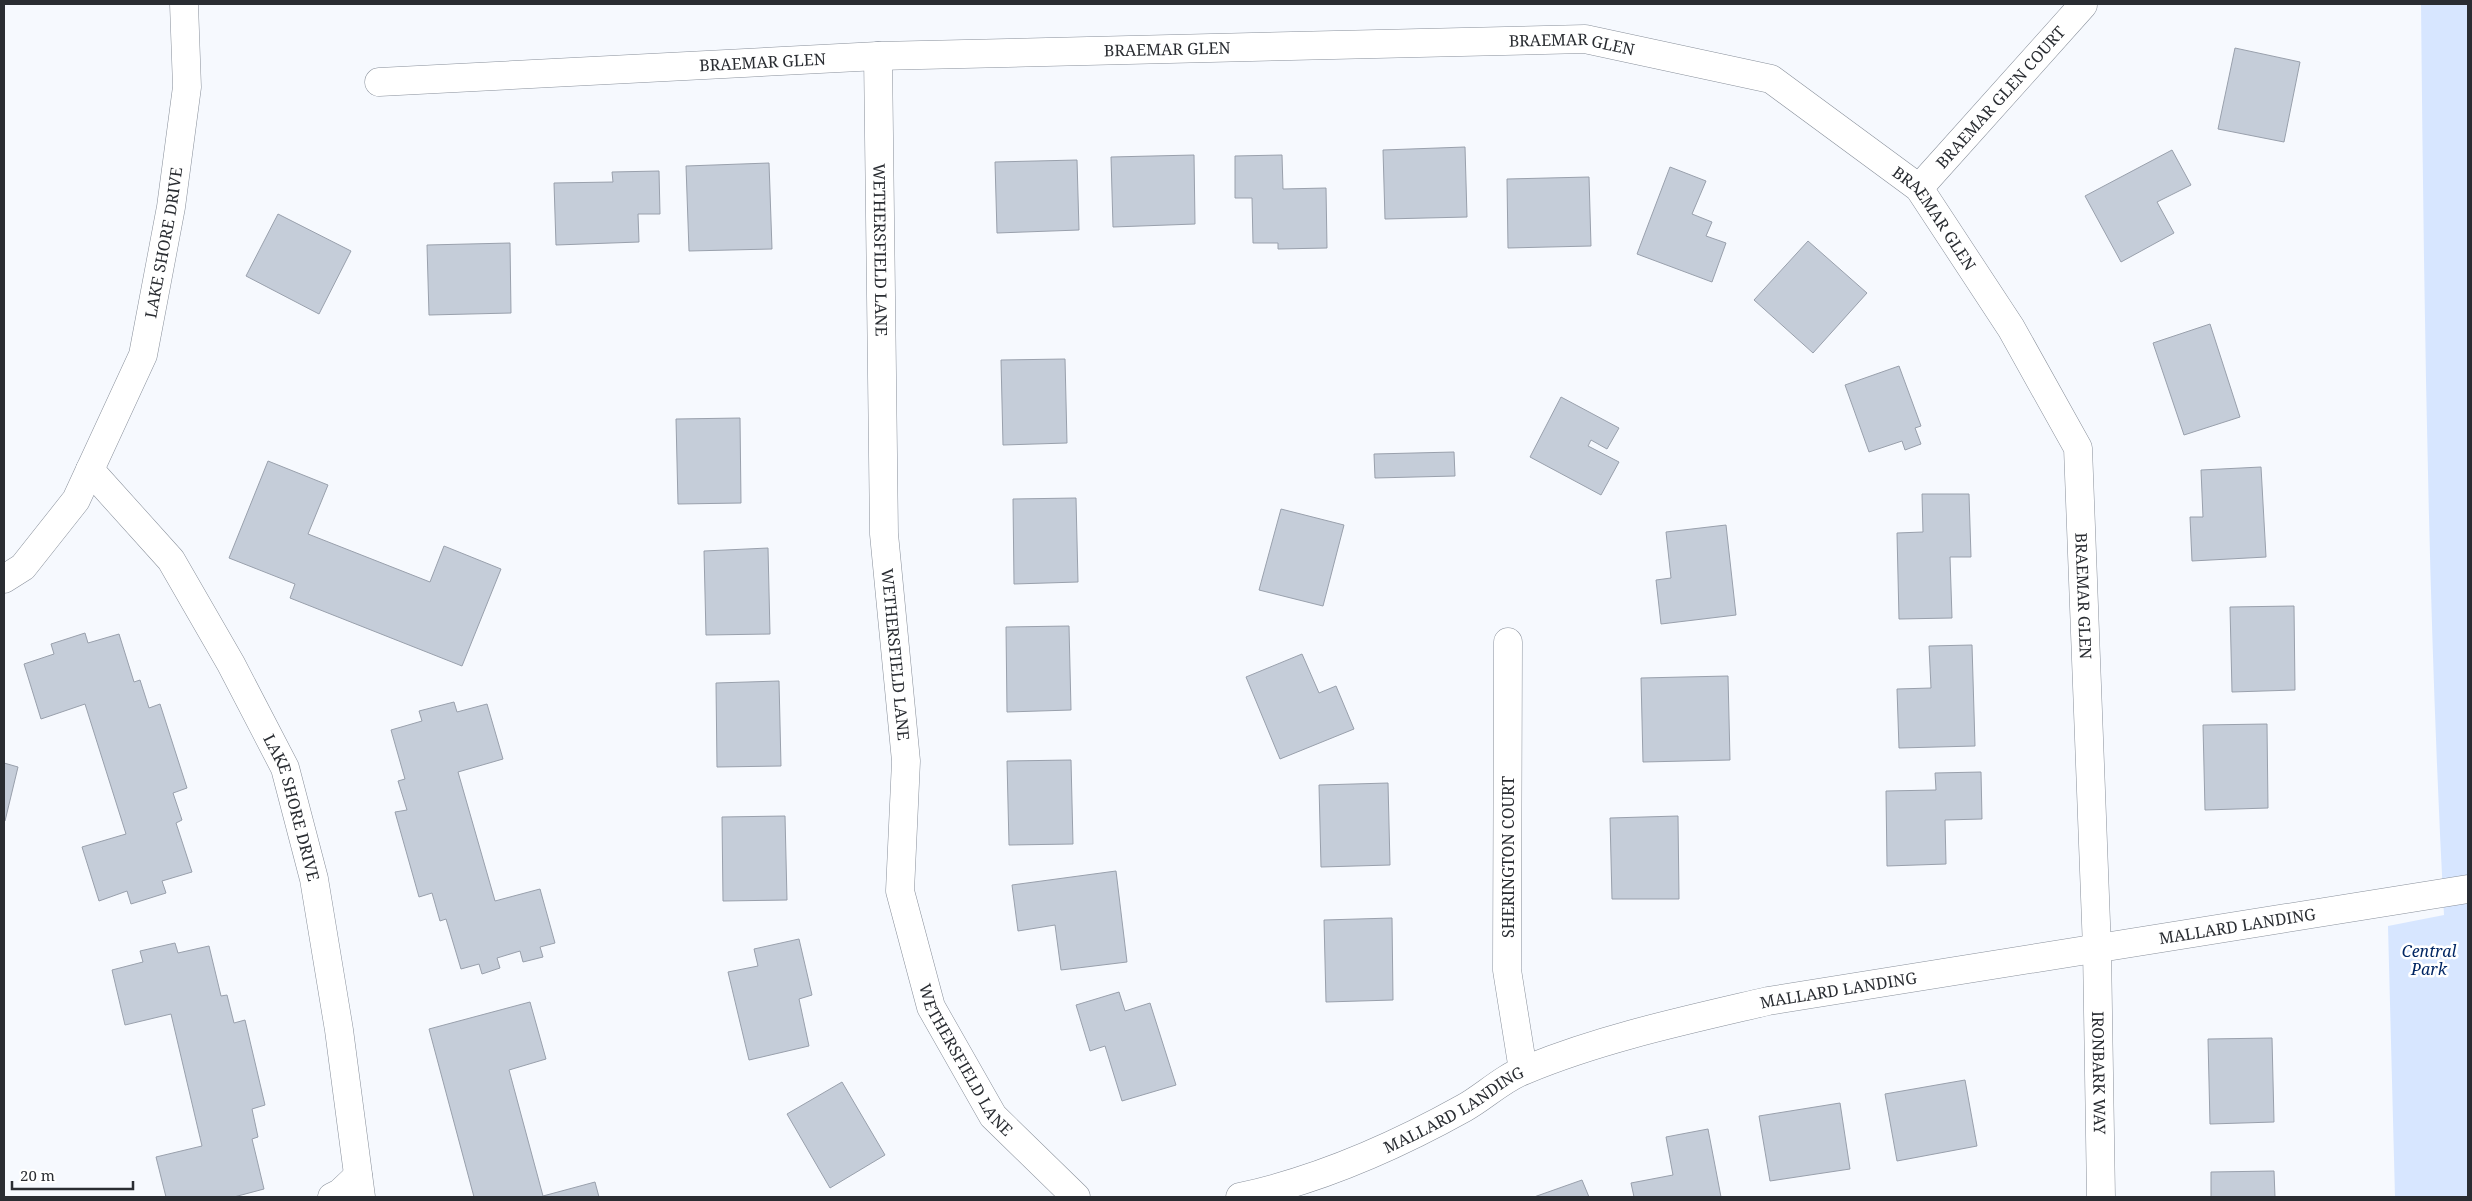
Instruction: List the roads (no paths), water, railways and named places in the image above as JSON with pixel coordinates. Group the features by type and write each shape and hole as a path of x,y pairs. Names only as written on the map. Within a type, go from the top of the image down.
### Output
{"street":[{"name":"LAKE SHORE DRIVE","path":"4,579 22,567 76,500 143,355 171,207 188,87 184,4"},
{"name":"BRAEMAR GLEN COURT","path":"1918,188 2083,5"},
{"name":"BRAEMAR GLEN","path":"379,82 878,56 1585,39 1771,79 1918,188 2011,328 2078,448 2097,949"},
{"name":"WETHERSFIELD LANE","path":"878,56 884,534 906,761 900,891 931,1008 993,1116 1076,1197"},
{"name":"LAKE SHORE DRIVE","path":"90,470 171,560 232,664 285,768 314,878 339,1030 360,1186"},
{"name":"SHERINGTON COURT","path":"1508,642 1507,970 1523,1070"},
{"name":"MALLARD LANDING","path":"1240,1197 1324,1174 1391,1146 1465,1107 1523,1070 1657,1028 1768,1001 2468,889"},
{"name":"IRONBARK WAY","path":"2097,949 2101,1197"},
{"path":"332,1197 360,1186"}],"park label":[{"name":"Central Park","path":"2429,960"}]}
